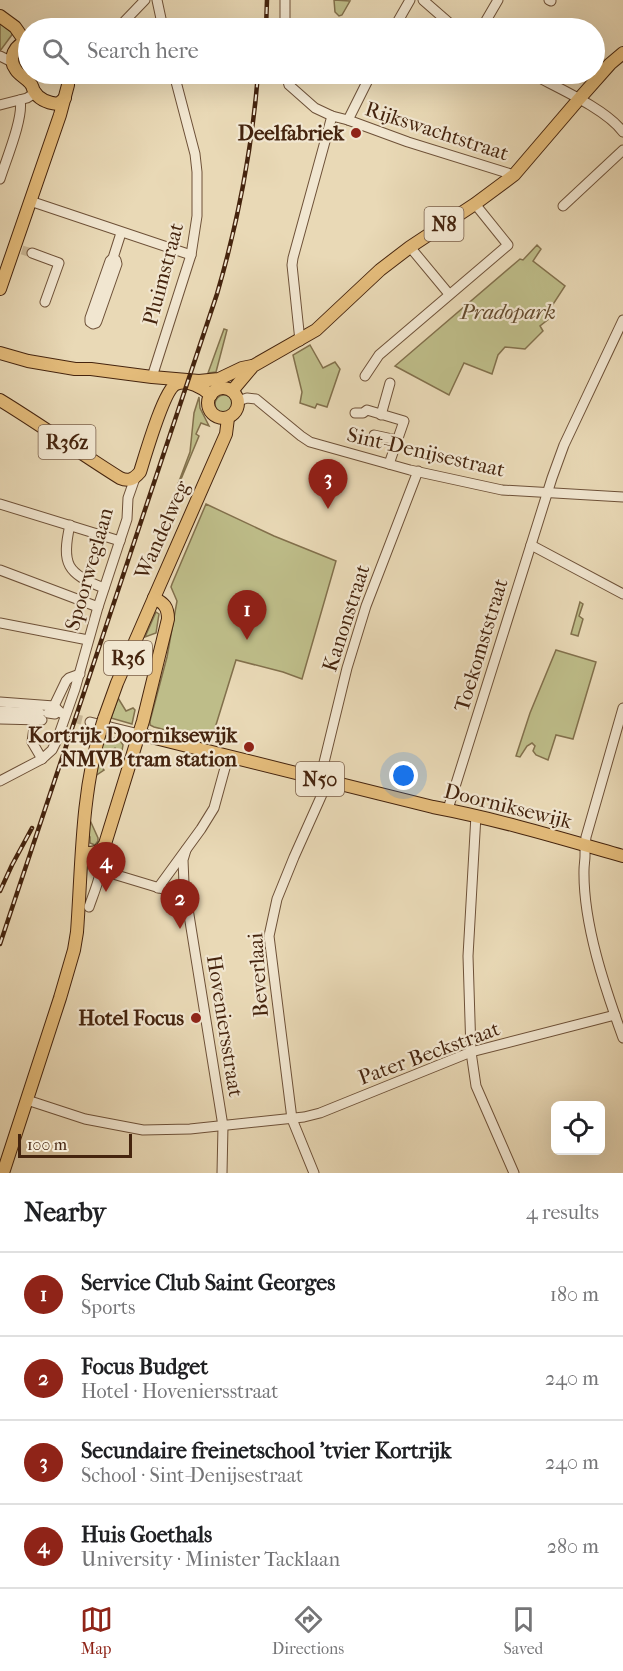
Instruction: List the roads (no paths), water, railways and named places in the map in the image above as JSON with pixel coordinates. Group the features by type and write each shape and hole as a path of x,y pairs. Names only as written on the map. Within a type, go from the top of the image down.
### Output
{"main road":[{"path":"0,15 18,31"},
{"path":"18,46 12,55 12,62 18,73"},
{"name":"N8","path":"605,70 623,53"},
{"path":"30,84 42,100 55,104 65,98"},
{"path":"0,289 18,249 30,201 68,84"},
{"name":"N8","path":"199,381 219,379 242,368 254,366 316,330 380,270 514,175 592,84"},
{"path":"0,353 28,361 75,369 199,381 204,382 213,393"},
{"name":"N8","path":"235,396 254,366"},
{"path":"126,373 141,380 163,385 165,400"},
{"path":"165,400 174,386 182,383 198,386 213,393"},
{"path":"224,418 213,415 208,402 213,393 225,388 235,396"},
{"name":"R36","path":"224,418 235,413 237,409 235,396"},
{"name":"R36z","path":"0,400 120,478 127,480 135,478"},
{"name":"Spoorweglaan","path":"135,478 140,472 165,400"},
{"name":"Wandelweg","path":"100,851 106,842 148,704 168,619 163,602 154,598 226,434 224,418"},
{"name":"R36","path":"3,1173 74,950 87,789 93,754 117,683 154,598"},
{"name":"Doorniksewijk","path":"139,734 476,815 623,856"},
{"path":"81,853 100,851"}],"street":[{"path":"128,18 145,0"},
{"path":"157,0 161,18"},
{"path":"285,0 285,18"},
{"path":"400,18 410,0"},
{"path":"423,0 443,18"},
{"path":"488,18 498,0"},
{"path":"0,56 12,62"},
{"name":"Pluimstraat","path":"152,377 191,255 197,216 197,172 193,145 177,84"},
{"name":"Rijkswachtstraat","path":"289,84 315,108 332,116 514,175"},
{"path":"348,120 366,84"},
{"path":"551,84 608,117 623,132"},
{"path":"0,105 30,97 35,93"},
{"path":"0,179 20,118 20,100"},
{"path":"300,341 292,265 332,116"},
{"path":"563,206 623,150"},
{"path":"30,201 191,255"},
{"path":"365,376 379,355 508,244 475,204"},
{"path":"113,258 117,264 97,321 93,324 90,319 121,232"},
{"path":"410,247 449,294"},
{"path":"32,254 59,263 45,302"},
{"name":"Toekomststraat","path":"448,809 564,445 623,320"},
{"path":"381,415 390,383"},
{"name":"Sint-Denijsestraat","path":"235,396 256,399 310,442 389,464 502,490 623,497"},
{"path":"355,413 368,410 404,421 389,464"},
{"path":"374,435 398,440"},
{"name":"Kanonstraat","path":"324,780 347,668 366,606 418,471"},
{"name":"Spoorweglaan","path":"42,759 52,750 62,729 127,519 128,498 135,478"},
{"path":"0,504 120,541"},
{"path":"70,525 66,548 68,563 83,580 104,588"},
{"path":"531,545 623,594"},
{"path":"0,570 98,607"},
{"path":"0,623 88,640"},
{"path":"0,781 42,759 32,742 63,685 69,678 80,674"},
{"path":"0,702 47,714"},
{"path":"623,708 584,845 584,877 593,940 623,1038"},
{"path":"0,711 47,714"},
{"path":"0,719 47,714"},
{"path":"90,722 139,734"},
{"path":"158,888 214,808 228,757"},
{"name":"Beverlaai","path":"314,1173 292,1119 269,936 277,899 324,780"},
{"path":"476,815 468,956 471,1052 476,1086 514,1173"},
{"name":"Hoveniersstraat","path":"186,850 183,870 186,896 223,1125 222,1173"},
{"path":"89,908 103,860 100,851"},
{"path":"100,870 186,896"},
{"name":"Pater Beckstraat","path":"27,1100 93,1121 143,1130 167,1131 292,1119 320,1113 471,1052 615,1015"}],"tunnel":[{"path":"22,250 32,253"},
{"path":"60,715 90,722"}],"railway":[{"path":"266,18 267,0"},
{"path":"0,944 217,294 243,185 257,84"},
{"path":"0,891 32,828"}],"place":[{"name":"Deelfabriek","path":"356,133"},
{"name":"Secundaire freinetschool 'tvier Kortrijk","path":"328,509"},
{"name":"Service Club Saint Georges","path":"247,640"},
{"name":"Kortrijk Doorniksewijk NMVB tram station","path":"249,747"},
{"name":"Huis Goethals","path":"106,892"},
{"name":"Focus Budget","path":"180,929"},
{"name":"Hotel Focus","path":"196,1018"}],"park label":[{"name":"Pradopark","path":"508,312"}]}
